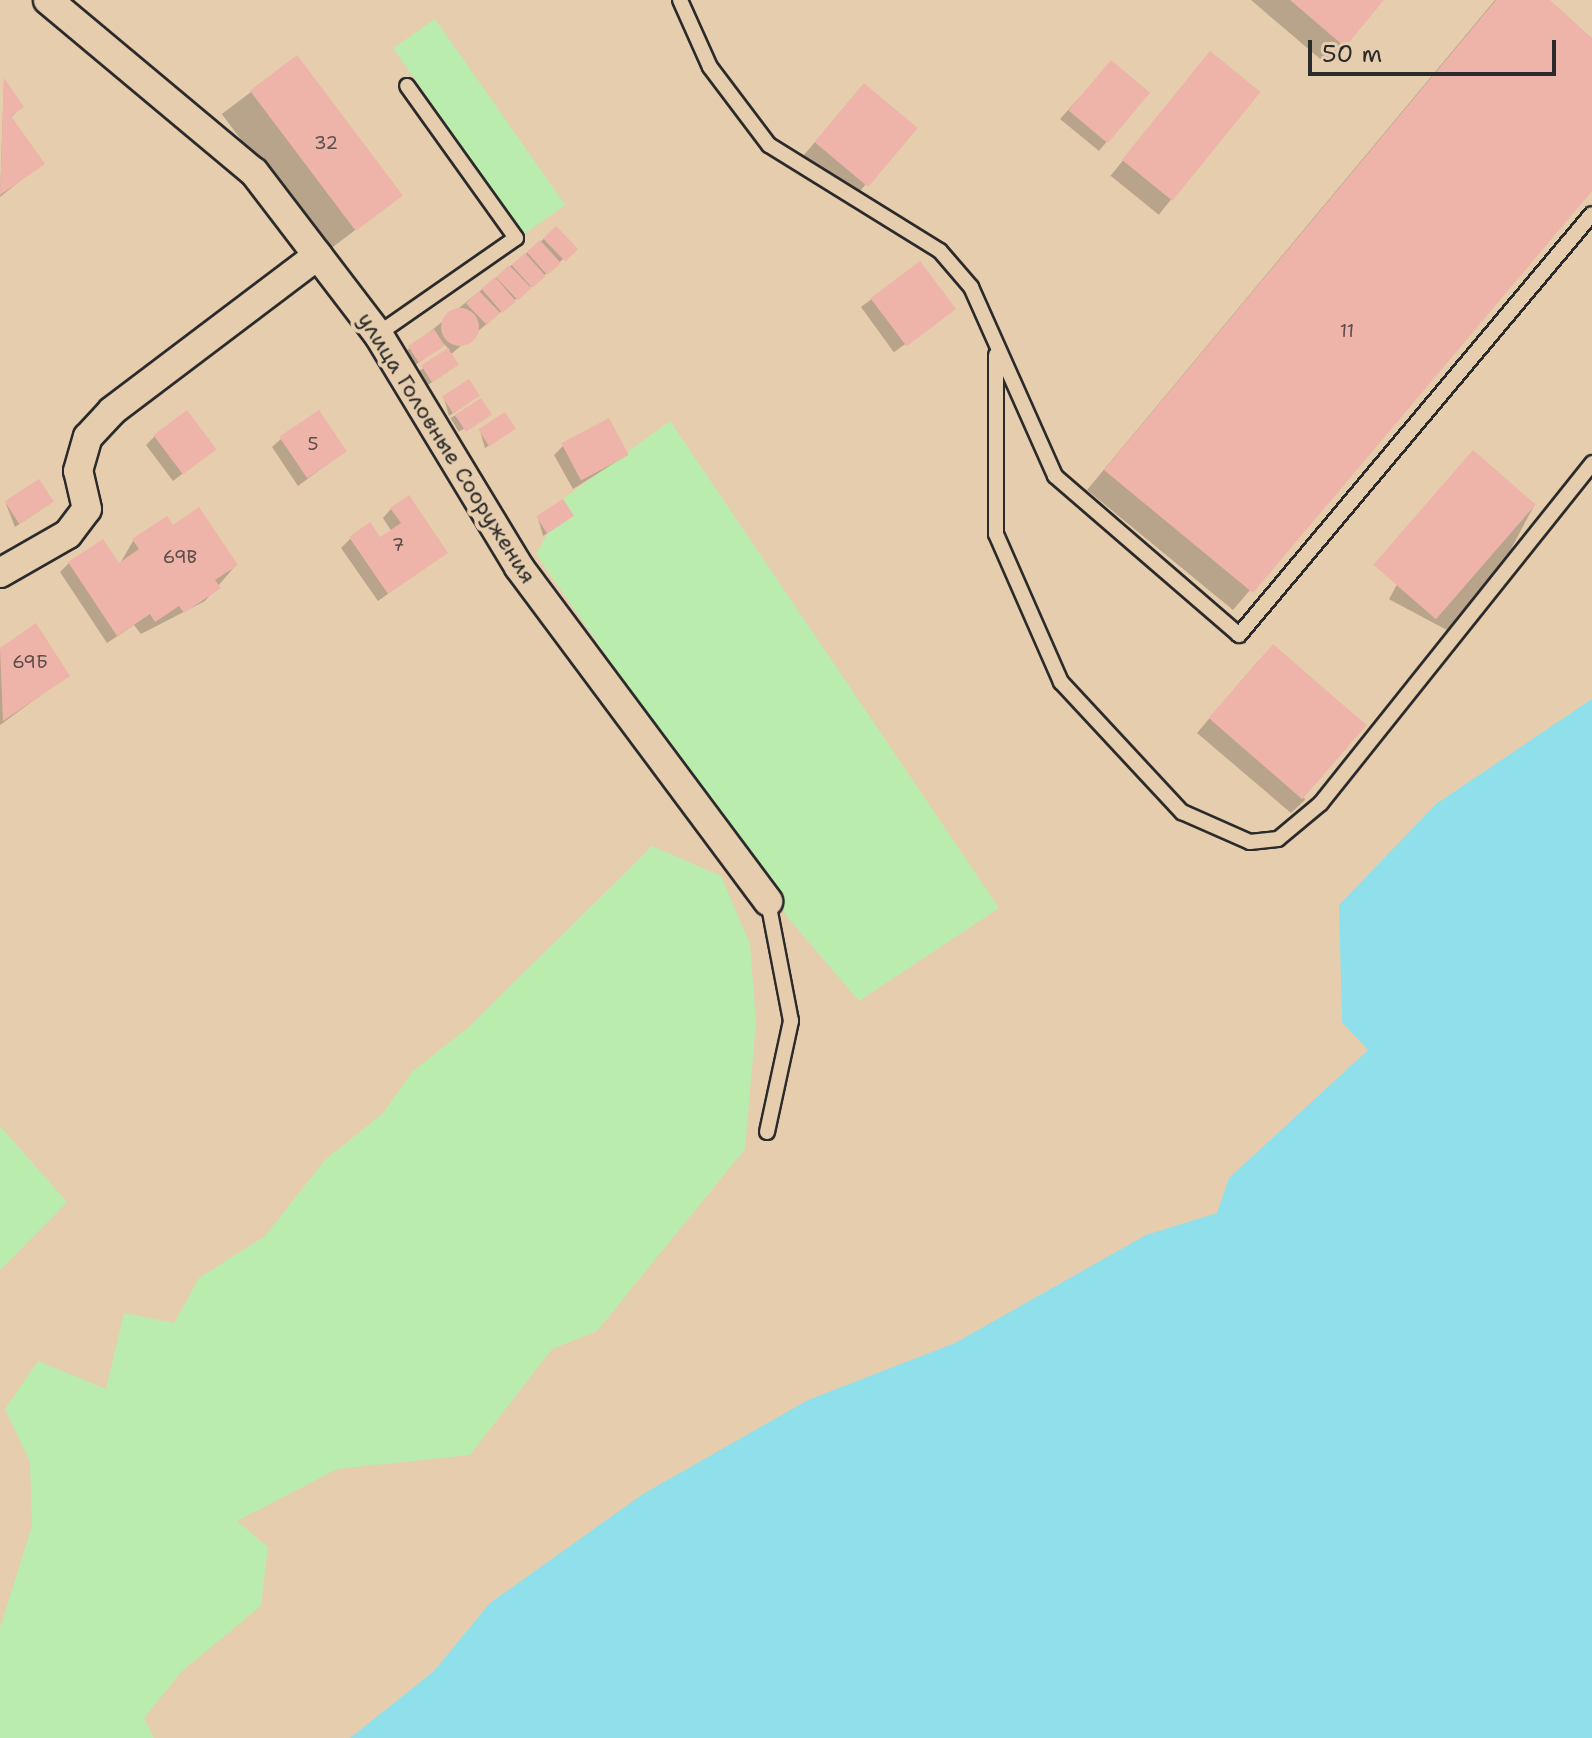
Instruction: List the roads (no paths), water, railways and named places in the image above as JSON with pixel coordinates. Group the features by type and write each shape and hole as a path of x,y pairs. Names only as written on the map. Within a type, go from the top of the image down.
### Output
{"street":[{"name":"улица Головные Сооружения","path":"48,0 254,172 378,334 519,567 768,901"},
{"path":"0,573 68,534 87,509 78,471 88,437 112,411 318,255"}],"lane":[{"path":"680,0 740,113 769,145 940,251 971,287 1055,476 1239,635 1592,214"},
{"path":"378,334 516,238 407,86"},
{"path":"996,348 996,534 1061,682 1182,812 1250,842 1278,839 1321,803 1592,463"},
{"path":"767,1132 791,1021 768,901"}],"water":[{"path":"1592,699 1592,1738 350,1738 434,1671 490,1603 643,1494 808,1400 955,1343 1146,1235 1217,1213 1229,1178 1368,1050 1342,1022 1339,905 1436,804"}]}
